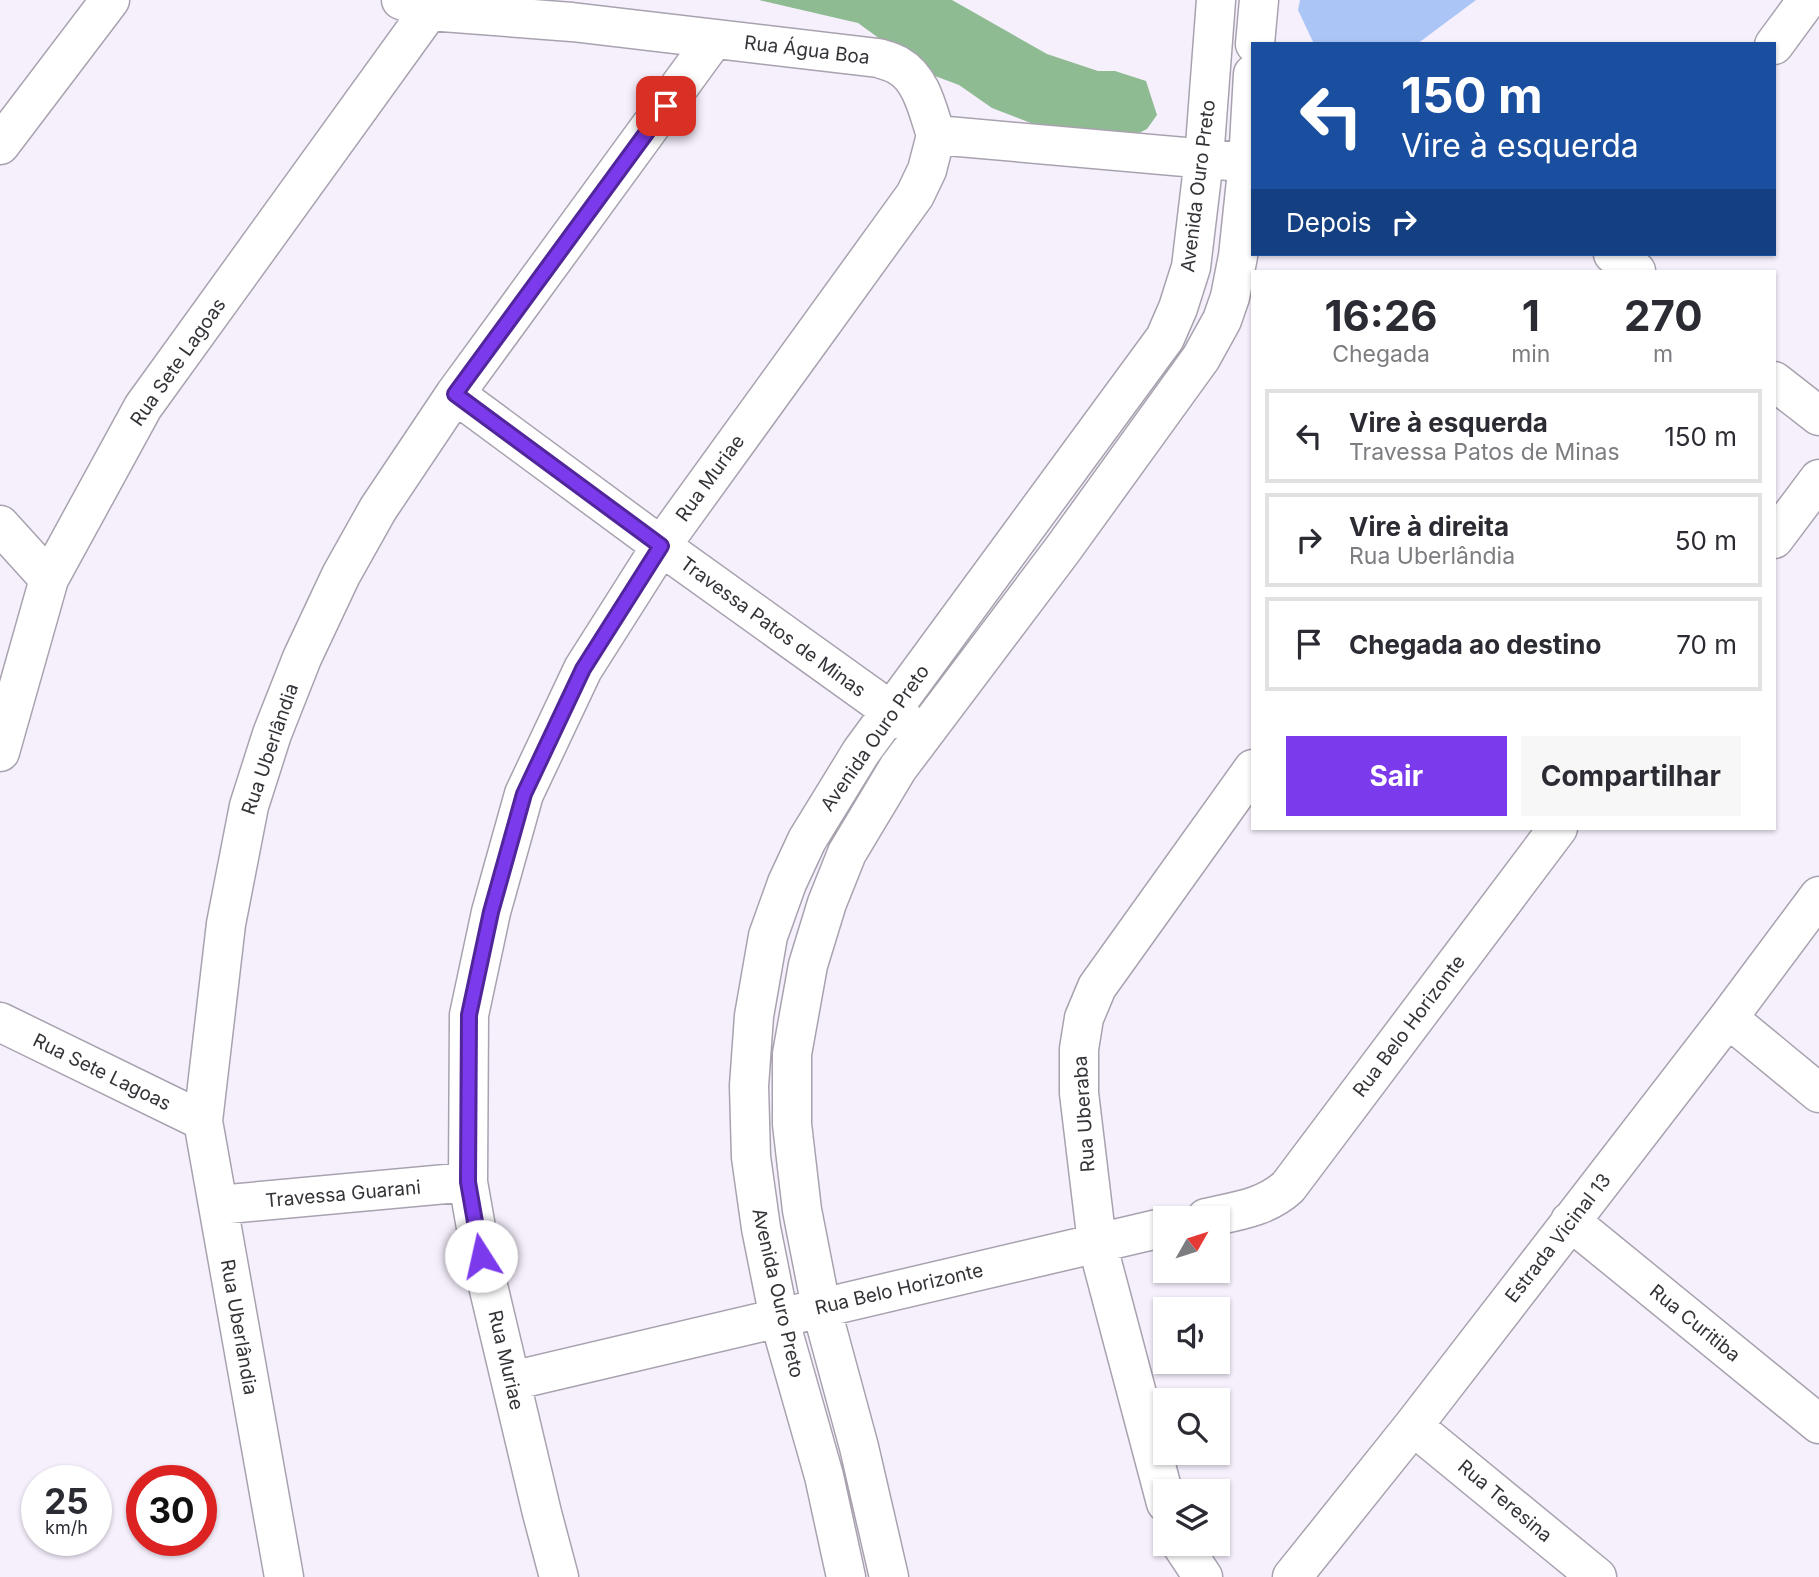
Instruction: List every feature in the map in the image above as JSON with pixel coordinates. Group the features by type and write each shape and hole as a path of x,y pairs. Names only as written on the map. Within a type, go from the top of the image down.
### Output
{"street":[{"path":"0,145 110,0"},
{"name":"Avenida Ouro Preto","path":"846,1577 824,1476 779,1318 761,1228 751,1157 749,1086 754,1016 768,936 787,883 807,840 861,752 1165,338 1191,267 1216,0"},
{"path":"1255,42 1259,0"},
{"path":"1776,42 1807,0"},
{"name":"Rua Água Boa","path":"415,5 878,58 900,66 916,82 936,135"},
{"name":"Rua Sete Lagoas","path":"0,752 49,579 144,407 415,5"},
{"name":"Rua Uberlândia","path":"284,1577 203,1121 226,924 248,806 272,734 302,658 341,575 378,509 455,394 714,39"},
{"path":"936,135 1251,162"},
{"name":"Rua Muriae","path":"559,1577 481,1256 468,1182 469,1015 491,912 524,794 583,669 661,546 915,195 927,170 936,135"},
{"name":"Avenida Ouro Preto","path":"889,1577 859,1447 821,1307 802,1209 792,1124 792,1054 808,965 827,903 848,853 898,768 1063,549 1200,358 1222,320 1230,297 1238,256 1251,162"},
{"path":"1776,383 1819,416"},
{"name":"Travessa Patos de Minas","path":"455,394 922,733"},
{"path":"1776,535 1819,479"},
{"path":"0,525 49,579"},
{"name":"Rua Uberaba","path":"1160,1479 1097,1243 1079,1093 1079,1049 1084,1018 1097,987 1251,772"},
{"name":"Rua Belo Horizonte","path":"1230,1212 1272,1200 1288,1187 1556,830"},
{"name":"Estrada Vicinal 13","path":"1292,1577 1413,1426 1819,896"},
{"path":"1728,1018 1819,1093"},
{"name":"Rua Sete Lagoas","path":"0,1022 203,1121"},
{"name":"Travessa Guarani","path":"218,1205 468,1182"},
{"name":"Rua Curitiba","path":"1570,1222 1819,1424"},
{"name":"Rua Belo Horizonte","path":"511,1381 1153,1230"},
{"name":"Rua Teresina","path":"1413,1426 1597,1577"},
{"path":"1189,1556 1203,1577"}],"green space":[{"path":"759,0 952,0 1047,54 1098,71 1115,71 1146,81 1157,115 1147,129 1131,137 1041,127 992,108 959,85 927,73 858,23"}],"water":[{"path":"1300,0 1476,0 1420,42 1313,42 1298,10"}],"route":[{"path":"481,1256 468,1182 469,1015 491,912 524,794 583,669 661,546 455,394 666,106"}]}
